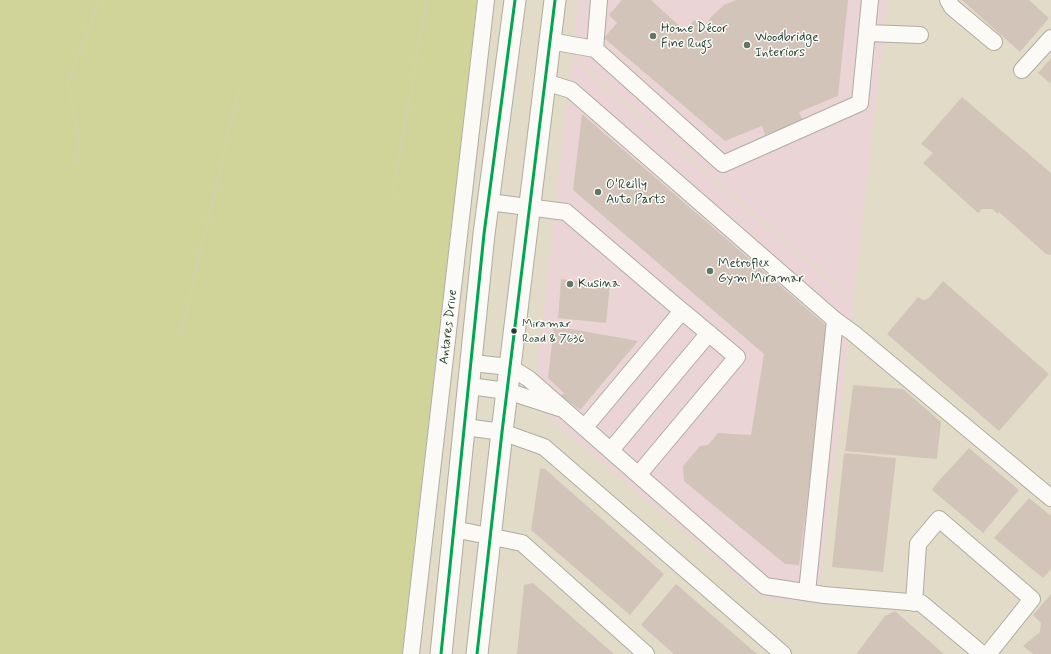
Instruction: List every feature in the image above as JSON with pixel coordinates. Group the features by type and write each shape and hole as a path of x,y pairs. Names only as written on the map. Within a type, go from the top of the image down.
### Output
{"main road":[{"path":"441,654 489,202 514,0"},
{"path":"477,654 502,432 555,0"}],"lane":[{"name":"Antares Drive","path":"411,654 486,0"},
{"path":"594,49 599,0"},
{"path":"550,41 594,49 723,164 860,103 870,0"},
{"path":"948,0 952,7 994,42"},
{"path":"868,33 920,35"},
{"path":"1022,70 1051,38"},
{"path":"545,82 571,90 836,320 1051,498"},
{"path":"489,202 566,212 737,357 639,474"},
{"path":"585,427 682,311"},
{"path":"807,592 836,320"},
{"path":"611,450 709,333"},
{"path":"472,363 510,367 530,379 562,409 639,474 765,586 807,592 920,603 982,654"},
{"path":"469,386 508,391 562,409"},
{"path":"465,427 502,432 544,447 784,654"},
{"path":"914,603 918,544 939,519 1032,599 988,654"},
{"path":"454,529 522,543 646,654"}],"path":[{"path":"76,160 79,147 78,135 68,83 99,0"},
{"path":"392,196 427,0"},
{"path":"181,333 239,90"}],"shaded area":[{"path":"578,0 888,0 853,298 572,56"},
{"path":"572,59 853,301 818,604 762,598 533,404"}],"green space":[{"path":"0,0 477,0 402,654 0,654"}],"building":[{"path":"622,0 651,0 685,31 694,20 703,27 724,5 736,0 848,0 838,96 799,112 803,121 765,135 762,126 725,141 604,38 617,23 609,15"},
{"path":"962,0 1029,0 1049,18 1020,52"},
{"path":"1051,58 1051,84 1038,73"},
{"path":"962,97 1051,173 1051,255 1046,254 999,212 998,214 992,209 982,209 978,213 923,163 933,153 921,144"},
{"path":"582,114 829,328 799,565 785,564 684,481 683,466 700,446 708,445 718,433 751,435 764,354 573,190"},
{"path":"561,279 610,285 606,323 558,318"},
{"path":"943,281 1049,374 999,431 887,334 918,297 923,300 928,299"},
{"path":"554,326 638,341 580,410 561,396 564,393 548,378"},
{"path":"853,385 903,389 941,422 937,459 845,451"},
{"path":"969,448 1019,490 983,533 932,490"},
{"path":"844,453 896,458 883,572 832,567"},
{"path":"540,469 545,469 664,574 630,615 531,530"},
{"path":"1029,498 1051,516 1051,569 1043,578 994,538"},
{"path":"533,583 614,654 517,654 524,585"},
{"path":"676,584 757,654 674,654 641,625"},
{"path":"1051,594 1051,654 1033,654 1023,646 1040,632 1041,623 1033,615"},
{"path":"895,611 944,654 857,653 885,616"}],"transit line":[{"path":"441,654 484,234 515,0"},
{"path":"477,654 502,432 555,0"}],"place":[{"name":"Home Décor Fine Rugs","path":"653,36"},
{"name":"Woodbridge Interiors","path":"747,45"},
{"name":"O'Reilly Auto Parts","path":"598,192"},
{"name":"Metroflex Gym Miramar","path":"710,271"},
{"name":"Kusina","path":"570,284"},
{"name":"Miramar Road & 7636","path":"514,331"}]}
